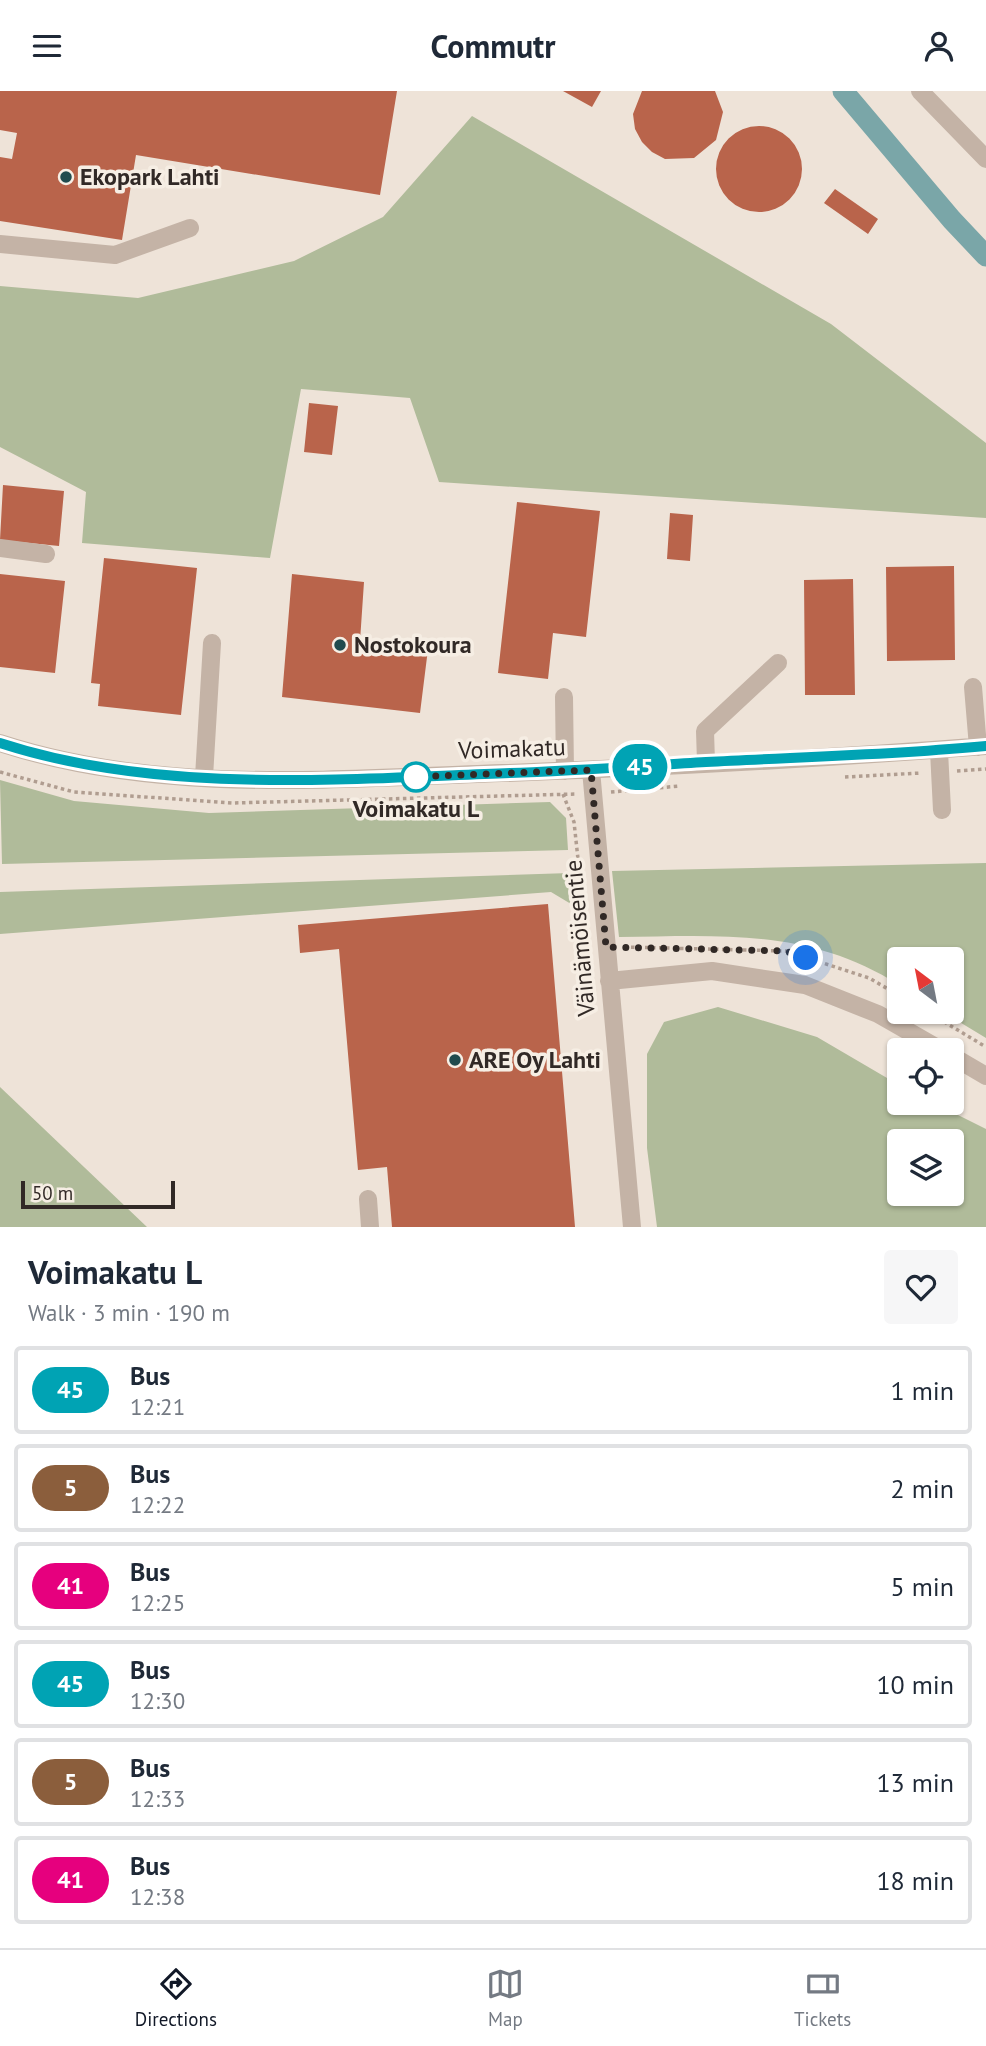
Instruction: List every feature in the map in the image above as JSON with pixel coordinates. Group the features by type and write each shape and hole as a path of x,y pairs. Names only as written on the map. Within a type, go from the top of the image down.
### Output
{"street":[{"path":"920,91 986,159"},
{"path":"0,244 115,255 190,228"},
{"path":"0,548 46,554"},
{"path":"204,777 212,643"},
{"path":"706,762 705,731 778,663"},
{"path":"973,687 982,747"},
{"path":"564,697 565,771"},
{"name":"Voimakatu","path":"0,743 40,756 139,774 204,777 407,777 591,770 982,747"},
{"path":"939,751 942,810"},
{"name":"Väinämöisentie","path":"591,770 632,1227"},
{"path":"608,981 712,971 805,985 878,1014 920,1038"},
{"path":"964,1063 986,1076"},
{"path":"368,1199 370,1227"}],"path":[{"path":"563,794 574,822 579,870"},
{"path":"606,947 786,951 869,978 887,988"},
{"path":"948,1024 986,1047"}],"green space":[{"path":"472,116 831,324 986,443 986,518 439,482 410,398 301,389 270,558 82,543 86,492 0,447 0,286 138,298 294,261 383,217"},
{"path":"0,780 74,801 209,813 550,802 566,818 568,850 2,864"},
{"path":"986,863 986,1038 963,1024 964,947 887,947 887,979 832,953 764,939 619,937 612,871"},
{"path":"570,873 576,907 551,892 0,934 0,892"},
{"path":"718,1007 817,1037 887,1078 887,1115 958,1115 986,1129 986,1227 657,1227 647,1148 647,1054 664,1022"},
{"path":"0,1087 147,1227 0,1227"}],"building":[{"name":"Ekopark Lahti","path":"0,91 397,91 380,195 136,155 122,240 0,221 0,157 12,159 17,133 0,130"},
{"path":"563,91 601,91 592,107"},
{"path":"642,91 715,91 723,112 716,140 694,158 665,159 652,152 635,129 633,114"},
{"path":"759,126 783,133 795,145 802,169 795,193 783,205 759,212 735,205 723,193 716,169 723,145 735,133"},
{"path":"835,189 878,219 868,234 824,203"},
{"path":"309,403 338,406 332,455 304,452"},
{"path":"3,485 64,491 59,546 0,540"},
{"path":"517,502 600,511 586,637 553,633 548,679 498,673"},
{"path":"670,513 693,515 690,561 667,559"},
{"path":"104,558 197,568 181,715 98,706 100,684 91,683"},
{"path":"954,566 955,660 887,661 886,567"},
{"path":"0,574 65,581 55,673 0,667"},
{"name":"Nostokoura","path":"292,574 364,582 360,641 428,649 420,713 282,697"},
{"path":"853,579 855,695 805,695 804,580"},
{"name":"ARE Oy Lahti","path":"548,904 575,1227 392,1227 387,1167 358,1170 339,949 300,953 298,925"}],"waterway":[{"path":"843,91 952,220 986,256"}],"bus line":[{"name":"45","path":"0,743 40,756 139,774 232,779 407,777 591,770 706,762 882,756 986,746"}],"place":[{"name":"Ekopark Lahti","path":"66,177"},
{"name":"Nostokoura","path":"340,645"},
{"name":"Voimakatu L","path":"416,777"},
{"name":"ARE Oy Lahti","path":"455,1060"}],"route":[{"path":"416,777 407,777 591,770 606,947 666,946 786,951 806,958"}]}
